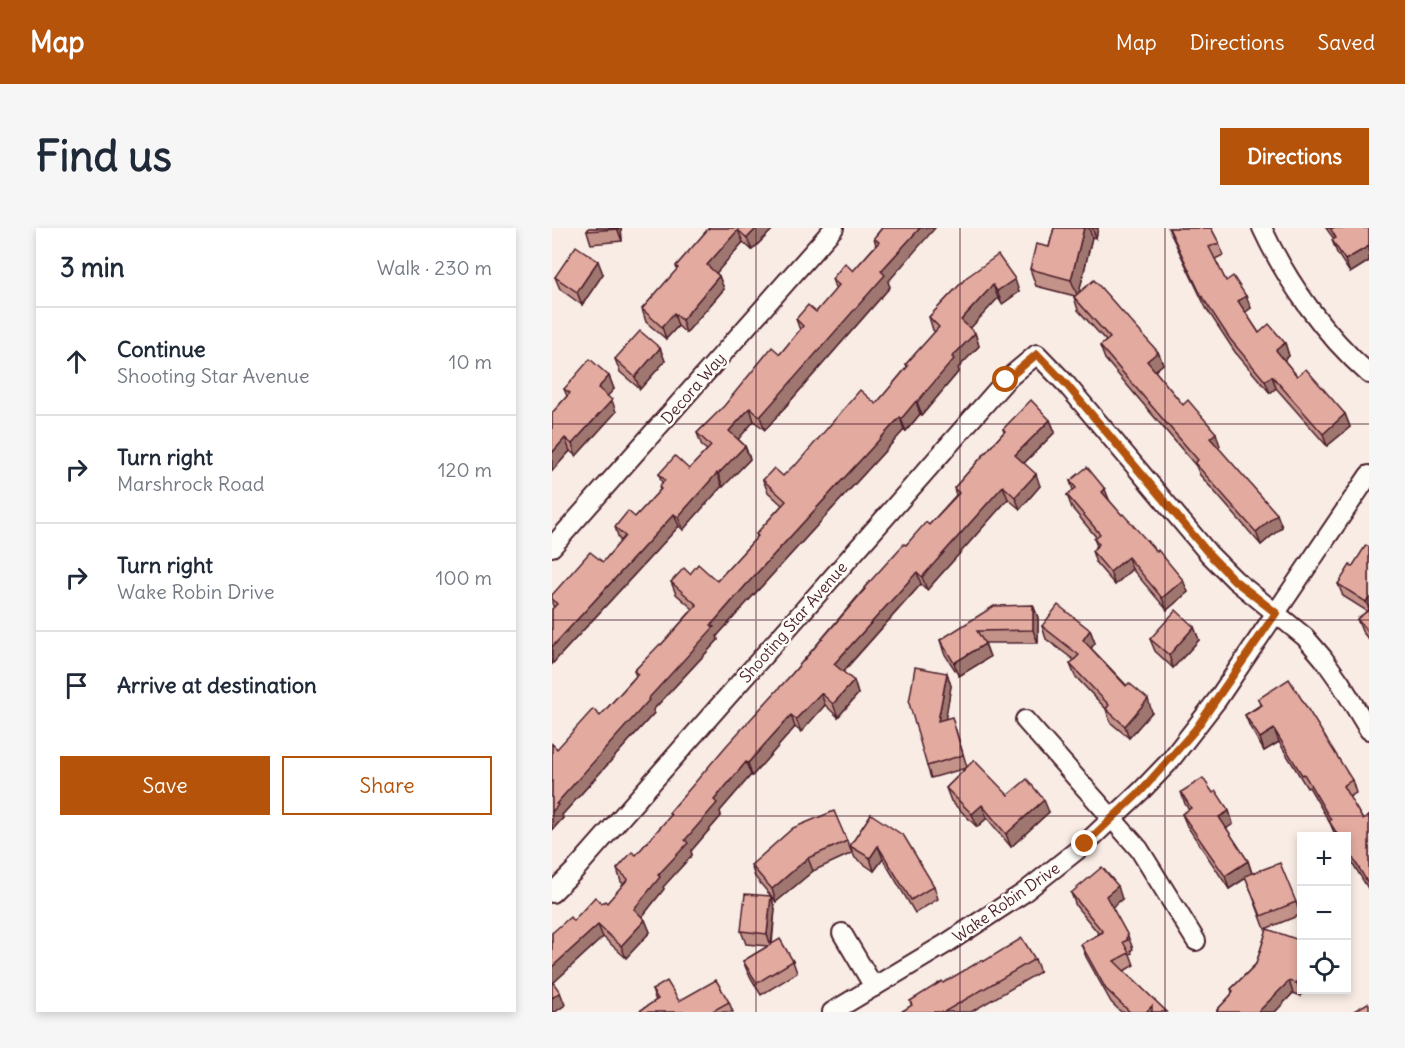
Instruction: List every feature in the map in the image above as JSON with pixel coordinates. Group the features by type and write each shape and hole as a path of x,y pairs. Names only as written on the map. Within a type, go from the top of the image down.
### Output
{"street":[{"name":"Decora Way","path":"552,548 834,228"},
{"path":"1262,228 1302,298 1342,347 1369,374"},
{"name":"Shooting Star Avenue","path":"552,893 575,870 1006,380 1037,354 1066,384 1209,554 1234,580 1276,613"},
{"name":"Wake Robin Drive","path":"832,1012 947,943 1022,894 1070,857 1169,762 1195,730 1369,475"},
{"path":"1276,613 1305,637 1323,658 1369,730"},
{"path":"1025,720 1139,849 1196,941"},
{"path":"842,933 874,987"}],"building":[{"path":"589,228 617,228 618,229 587,231"},
{"path":"709,228 757,228 747,238 738,230 707,265 719,276 682,320 674,313 662,327 642,309"},
{"path":"882,228 920,228 881,271 885,275 760,417 750,408 729,431 745,446 717,473 678,517 674,514 552,647 552,609 557,604 552,599 552,595 590,552 603,562 625,536 615,527 628,511 635,517 661,489 659,487 665,480 659,474 675,456 689,469 711,446 697,433 724,406 772,347 780,354 803,326 796,319 808,305 816,312 839,285 832,279 845,263 853,271 879,242 874,238"},
{"path":"1054,228 1084,228 1071,280 1030,269 1036,244 1049,247"},
{"path":"1169,228 1211,228 1219,243 1209,247 1226,281 1233,276 1246,296 1238,301 1259,333 1269,324 1285,343 1276,350 1297,376 1306,369 1345,414 1323,434 1272,376 1265,381 1230,339 1201,295"},
{"path":"1330,228 1369,228 1369,246 1345,260 1332,240 1336,238"},
{"path":"576,246 598,261 577,292 555,277"},
{"path":"998,255 1015,279 997,291 993,285 961,320 975,333 952,357 954,359 917,402 901,419 900,417 745,586 711,625 714,627 556,804 558,805 552,812 552,744 557,749 593,709 600,716 638,674 634,671 697,605 671,582 684,568 690,574 698,564 717,581 786,501 763,480 774,468 783,476 795,466 860,390 876,404 908,366 906,364 939,327 929,317 967,277"},
{"path":"1094,280 1158,352 1147,361 1183,405 1188,400 1216,433 1210,438 1277,514 1256,532 1195,463 1198,460 1100,346 1110,338 1074,297"},
{"path":"640,331 660,348 635,377 615,359"},
{"path":"590,359 609,376 598,388 612,400 572,444 565,438 552,453 552,413 570,393 564,389"},
{"path":"1031,400 1050,420 1015,455 1036,474 1015,497 1003,486 922,577 917,572 834,664 854,681 833,704 821,693 796,719 791,715 748,763 746,762 714,800 717,803 685,840 688,843 658,875 660,877 634,909 645,920 621,946 598,925 552,967 552,933 570,917 573,921 595,897 602,903 605,901 607,903 628,879 617,869 632,852 636,855 727,745 904,544 906,545 926,522 929,525 959,493 954,488 1005,431 1003,429"},
{"path":"1087,467 1105,489 1102,492 1157,552 1158,550 1183,580 1162,598 1128,557 1110,572 1092,551 1099,544 1094,539 1100,534 1067,495 1076,488 1070,481"},
{"path":"1366,545 1369,547 1369,597 1366,602 1338,584"},
{"path":"1033,605 1033,630 977,631 985,644 954,663 940,640 994,606"},
{"path":"1058,605 1090,630 1083,640 1126,686 1129,683 1148,699 1125,726 1106,709 1109,705 1070,664 1079,655 1042,626"},
{"path":"1176,610 1194,627 1169,655 1150,639"},
{"path":"1369,610 1369,633 1357,619"},
{"path":"915,667 947,673 938,721 952,717 963,755 927,766 909,703"},
{"path":"1289,679 1352,780 1343,786 1363,820 1369,816 1369,885 1351,855 1351,832 1336,832 1304,774 1302,775 1274,729 1260,738 1245,715 1262,705 1258,699"},
{"path":"974,760 1008,795 1027,779 1044,800 1006,834 982,805 972,814 946,788"},
{"path":"1203,778 1213,793 1216,791 1229,811 1219,817 1248,861 1225,876 1182,814 1191,808 1181,792"},
{"path":"834,811 847,841 808,858 772,889 751,865 793,828"},
{"path":"871,814 904,836 934,886 911,900 878,846 870,858 850,846"},
{"path":"1280,863 1296,902 1261,916 1245,876"},
{"path":"1102,867 1118,886 1106,896 1128,936 1126,938 1128,940 1123,942 1129,953 1114,961 1167,1012 1152,1012 1152,1006 1146,1012 1130,1012 1106,989 1081,944 1103,932 1071,893"},
{"path":"745,894 771,896 767,934 741,931"},
{"path":"1267,929 1297,939 1297,983 1289,981 1258,1012 1219,1012 1217,1010 1231,995 1233,991 1231,989 1256,964"},
{"path":"1022,938 1035,959 944,1012 901,1012 912,1005 910,1001 942,981 943,983 982,960 983,962"},
{"path":"780,939 793,961 757,983 743,961"},
{"path":"716,980 729,1002 711,1012 638,1012 658,999 652,990 667,981 679,1001"},
{"path":"552,981 560,992 552,998"},
{"path":"1368,1003 1369,1012 1352,1012"}],"route":[{"path":"1006,380 1037,354 1066,384 1209,554 1234,580 1276,613 1217,700 1169,762 1085,844"}]}
